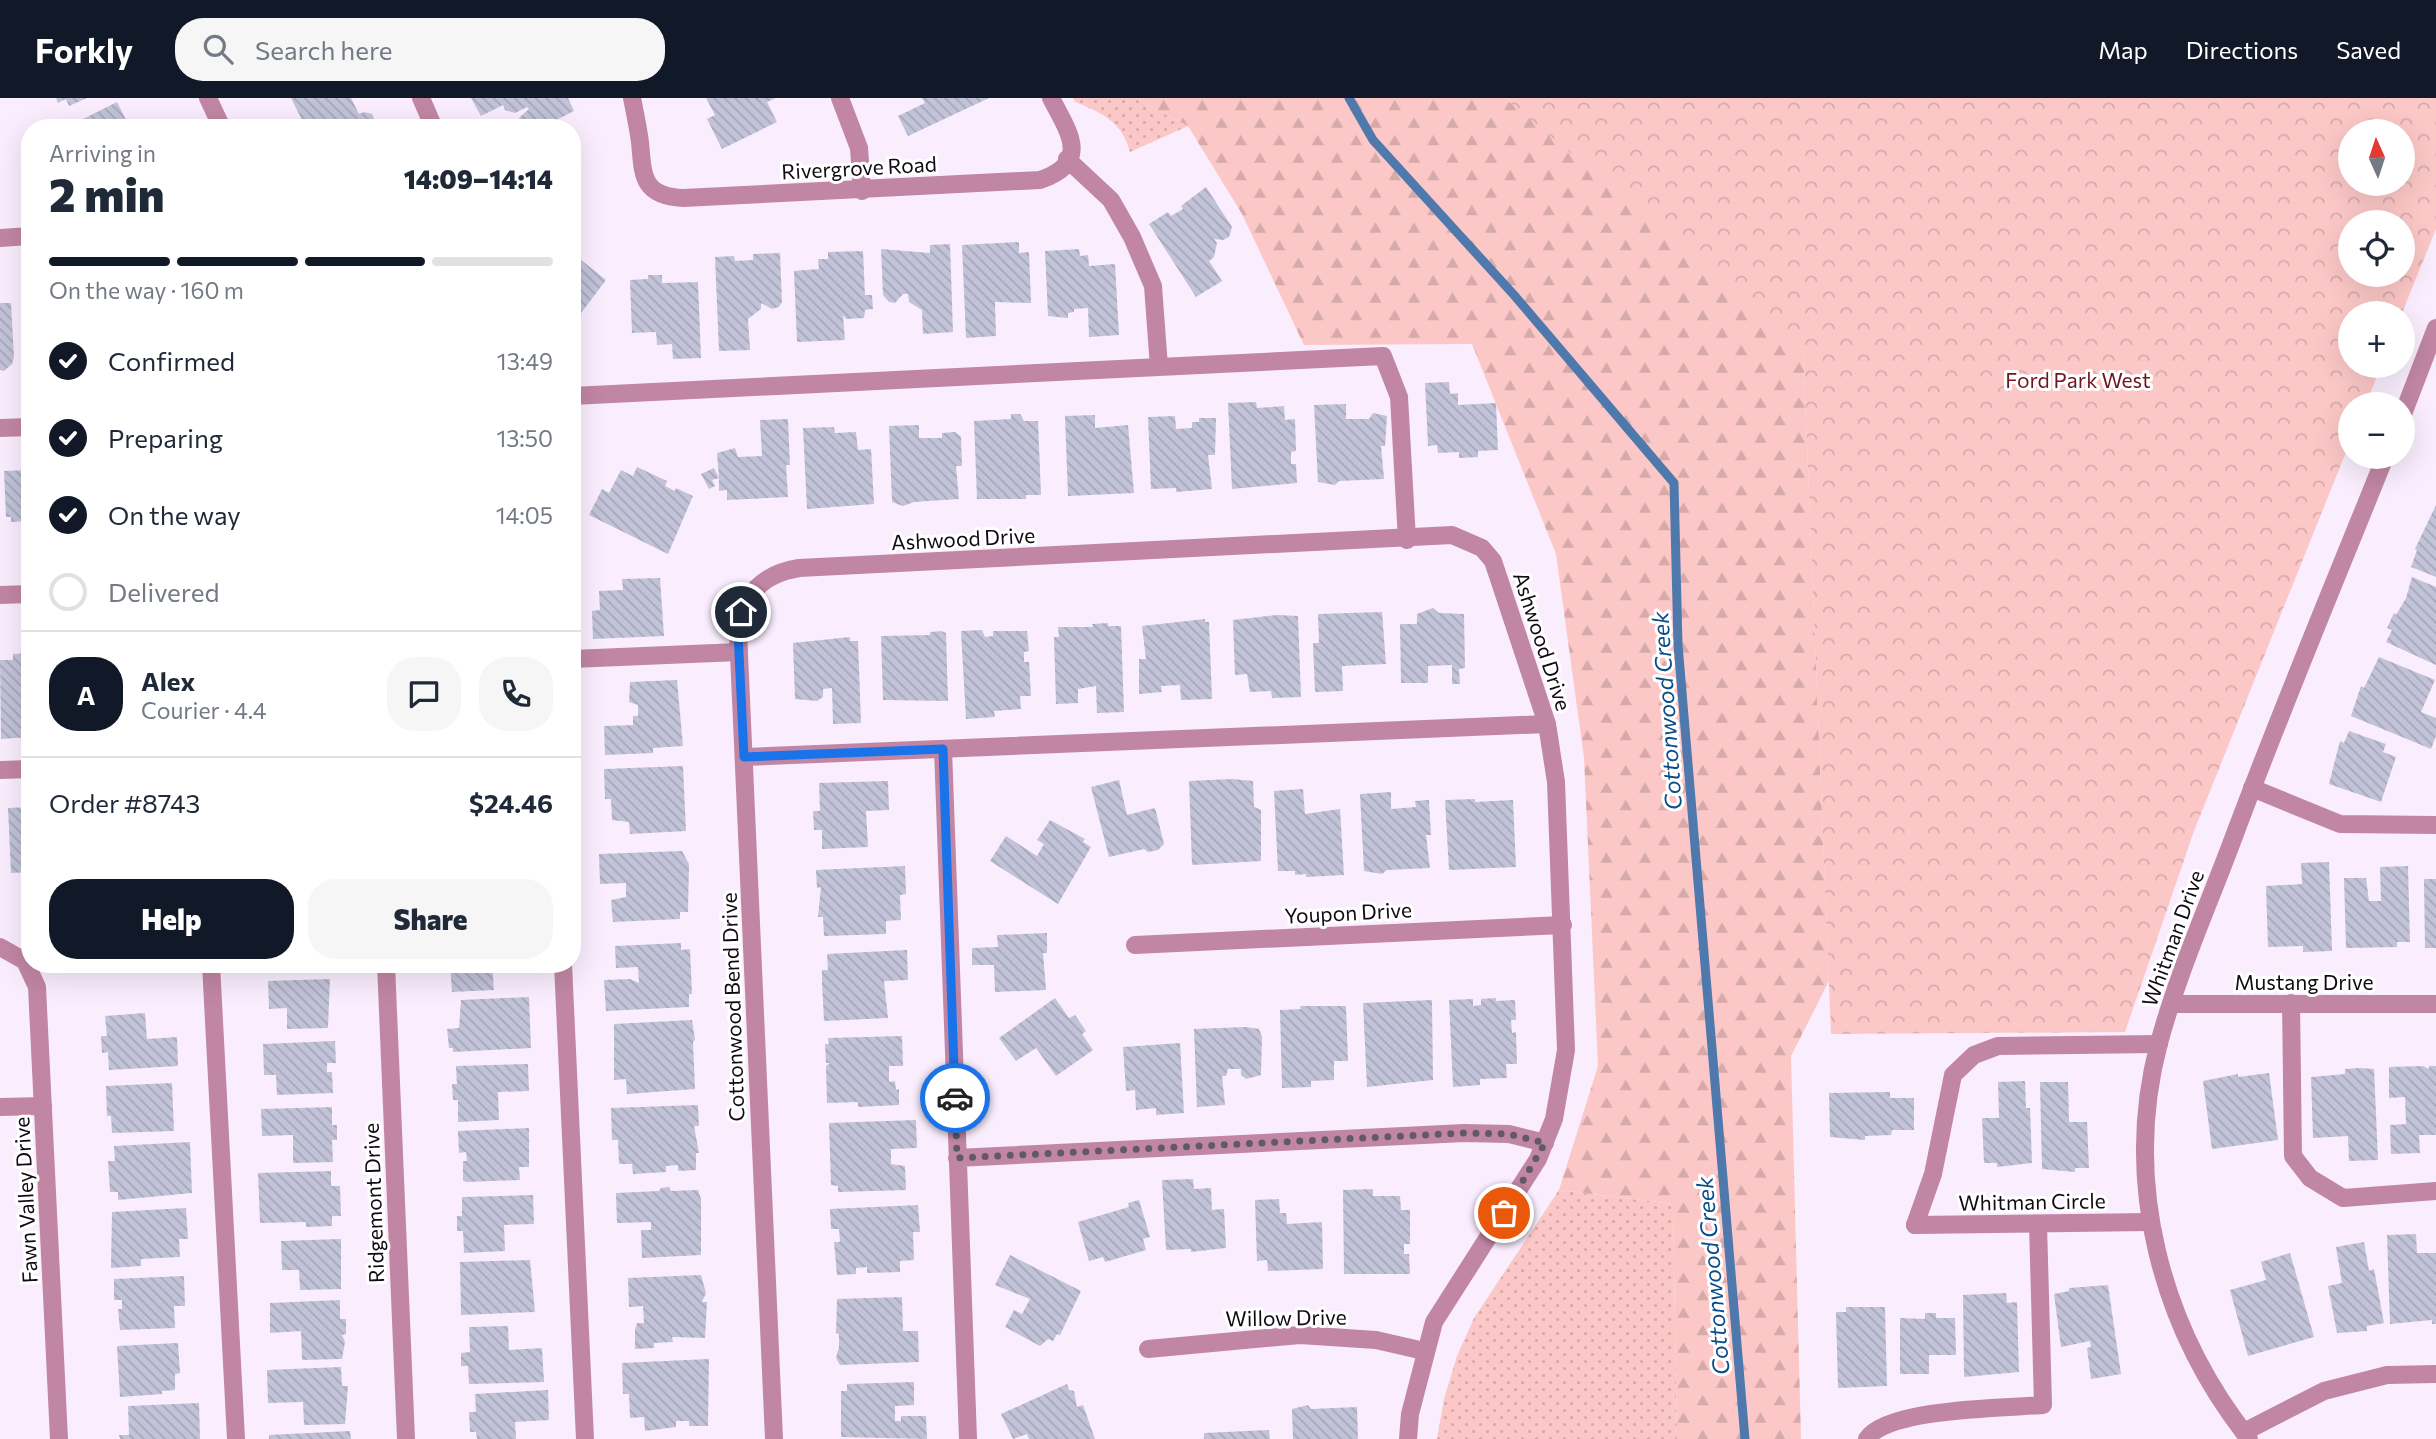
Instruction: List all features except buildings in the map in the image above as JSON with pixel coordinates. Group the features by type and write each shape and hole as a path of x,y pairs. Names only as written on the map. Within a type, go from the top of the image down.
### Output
{"street":[{"path":"208,98 218,119"},
{"path":"421,98 430,119"},
{"name":"Rivergrove Road","path":"632,98 638,124 639,160 648,184 670,197 862,191 1040,180 1060,169 1067,159"},
{"path":"840,98 859,148 862,191"},
{"path":"1051,98 1071,136 1067,159 1111,200 1132,237 1153,286 1159,367"},
{"path":"0,238 21,237"},
{"path":"2411,392 2436,328"},
{"path":"581,396 1382,356 1399,397 1407,540"},
{"path":"0,428 21,427"},
{"name":"Whitman Drive","path":"2247,1435 2215,1392 2184,1334 2161,1272 2150,1222 2147,1111 2159,1044 2172,1004 2252,788 2380,469"},
{"name":"Ashwood Drive","path":"762,580 780,571 799,568 1407,540 1452,535 1482,548 1493,561 1547,724 1556,782 1566,1050 1555,1119 1545,1143 1518,1192 1441,1310 1424,1351 1410,1414 1408,1439"},
{"name":"Cottonwood Bend Drive","path":"762,580 749,594 741,612 739,652 774,1439"},
{"path":"0,595 21,594"},
{"path":"581,659 739,652"},
{"path":"744,757 1547,724"},
{"path":"943,749 968,1439"},
{"path":"0,771 21,770"},
{"path":"2252,788 2340,824 2436,825"},
{"name":"Youpon Drive","path":"1135,945 1563,925"},
{"name":"Fawn Valley Drive","path":"0,947 21,959"},
{"name":"Fawn Valley Drive","path":"31,973 37,987 59,1439"},
{"path":"211,973 236,1439"},
{"name":"Ridgemont Drive","path":"386,973 405,1439"},
{"path":"563,973 585,1439"},
{"path":"2291,1003 2293,1156 2310,1178 2343,1198 2436,1191"},
{"name":"Mustang Drive","path":"2172,1004 2436,1004"},
{"name":"Whitman Circle","path":"2150,1222 1915,1225 1933,1174 1953,1075 1974,1055 1998,1046 2159,1044"},
{"path":"0,1107 43,1106"},
{"path":"957,1158 1464,1133 1509,1134 1545,1143"},
{"path":"1867,1439 1897,1421 1926,1414 2043,1405 2038,1224"},
{"name":"Willow Drive","path":"1148,1349 1312,1335 1376,1340 1424,1351"},
{"path":"2247,1435 2325,1391 2387,1375 2436,1374"}],"green space":[{"path":"1073,98 1134,98 1188,126 1130,152 1122,133 1110,120 1075,102"},
{"path":"1134,98 1505,98 1803,346 1829,981 1791,1056 1801,1439 1677,1439 1673,1204 1559,1190 1598,1066 1584,758 1556,554 1472,344 1304,345 1242,214 1188,126"},
{"name":"Ford Park West","path":"1505,98 2436,98 2436,229 2415,281 2415,210 2338,210 2338,287 2413,287 2407,301 2338,301 2338,378 2376,378 2371,392 2338,392 2339,469 2194,831 2125,1032 1831,1034 1803,347"},
{"path":"1559,1190 1673,1204 1677,1439 1437,1439 1444,1399 1457,1356 1474,1318"}],"waterway":[{"name":"Cottonwood Creek","path":"1349,98 1373,140 1514,295 1674,483 1678,645 1745,1439"}],"way so far":[{"path":"955,1098 957,1158 1464,1133 1509,1134 1545,1143 1504,1213"}],"route":[{"path":"741,612 738,632 744,757 943,749 955,1098"}]}
